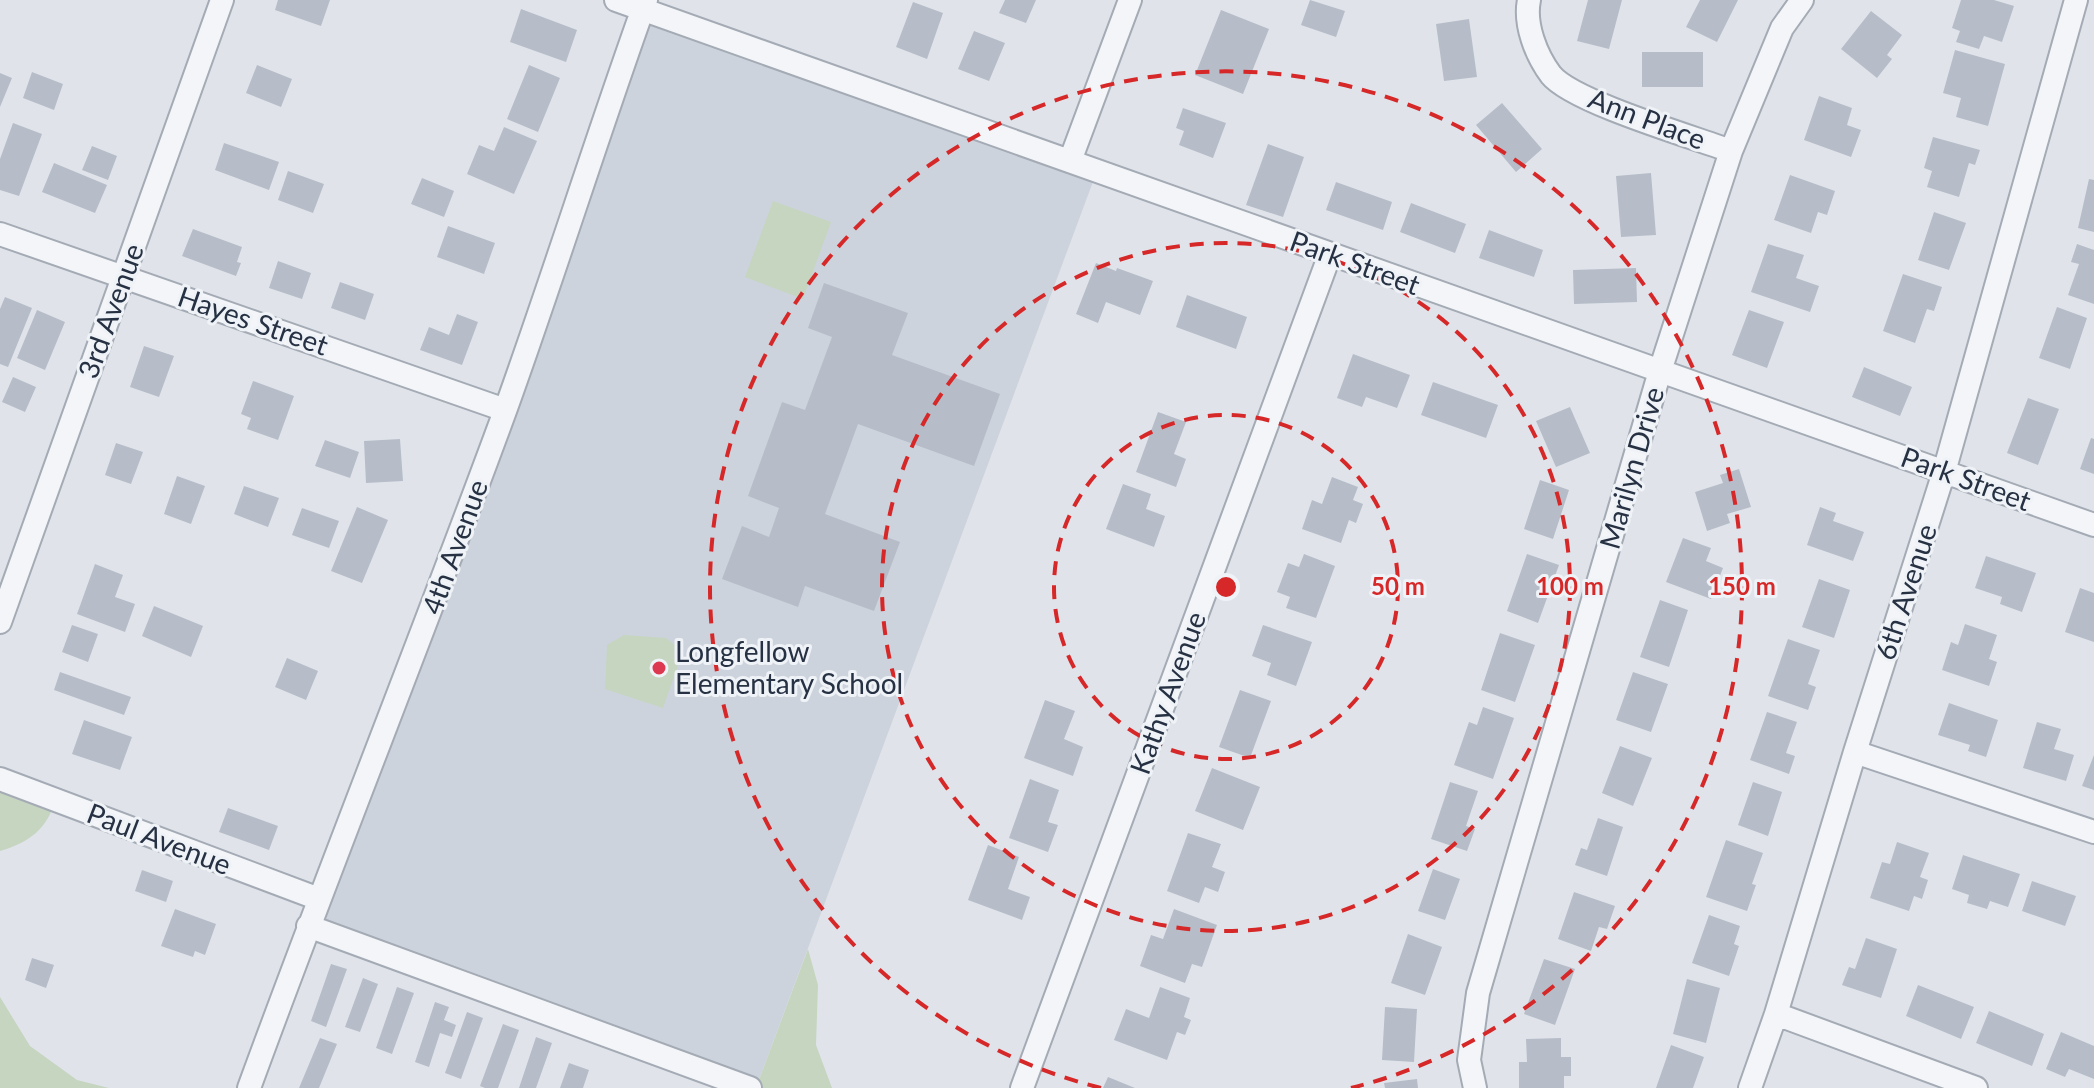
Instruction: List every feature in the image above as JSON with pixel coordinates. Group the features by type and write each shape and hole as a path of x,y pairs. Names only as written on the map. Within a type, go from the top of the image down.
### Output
{"street":[{"name":"3rd Avenue","path":"0,622 222,0"},
{"name":"Park Street","path":"616,0 644,5 1070,161 2094,525"},
{"path":"1070,161 1130,0"},
{"name":"Ann Place","path":"1529,0 1531,38 1552,76 1587,99 1731,151"},
{"name":"Marilyn Drive","path":"1475,1088 1469,1060 1478,993 1660,371 1731,151 1782,28 1802,0"},
{"name":"6th Avenue","path":"1750,1088 1776,1014 1944,472 2076,0"},
{"name":"4th Avenue","path":"249,1088 505,410 644,5"},
{"name":"Hayes Street","path":"0,234 505,410"},
{"name":"Kathy Avenue","path":"1022,1088 1330,254"},
{"path":"1855,752 2094,832"},
{"name":"Paul Avenue","path":"0,779 319,899"},
{"path":"308,926 750,1088"},
{"path":"1776,1014 1976,1088"}],"shaded area":[{"name":"Longfellow Elementary School","path":"643,9 1097,171 756,1088 308,926"}],"green space":[{"path":"773,201 831,222 803,299 745,277"},
{"path":"624,635 666,638 683,651 663,708 605,689 607,645"},
{"path":"0,779 55,800 42,827 28,839 0,851"},
{"path":"808,949 818,985 816,1045 832,1088 756,1088"},
{"path":"0,997 30,1046 77,1080 109,1088 0,1088"}],"building":[{"path":"278,0 330,0 321,26 275,10"},
{"path":"1005,0 1036,0 1026,23 999,13"},
{"path":"1310,0 1345,11 1336,37 1301,25"},
{"path":"1588,0 1622,0 1609,49 1577,41"},
{"path":"1700,0 1738,0 1717,42 1686,27"},
{"path":"1961,0 1994,0 2014,6 2002,42 1984,36 1979,49 1956,42 1960,31 1952,28"},
{"path":"913,2 943,13 927,59 896,47"},
{"path":"521,9 577,30 566,62 510,42"},
{"path":"1221,10 1269,29 1243,94 1195,75"},
{"path":"1871,11 1902,35 1887,55 1892,59 1877,78 1841,49"},
{"path":"1469,19 1477,77 1444,81 1436,24"},
{"path":"974,31 1005,43 989,81 958,69"},
{"path":"1955,50 2005,64 1988,126 1956,117 1961,98 1943,93"},
{"path":"1642,52 1703,52 1703,87 1642,87"},
{"path":"257,65 292,79 281,107 246,93"},
{"path":"529,65 560,78 538,132 507,119"},
{"path":"32,72 63,84 54,110 23,98"},
{"path":"0,73 12,78 0,107"},
{"path":"1819,96 1852,108 1847,125 1861,130 1851,157 1804,140"},
{"path":"1502,103 1542,149 1516,172 1476,125"},
{"path":"1183,108 1226,123 1213,158 1179,145 1184,131 1176,128"},
{"path":"13,123 42,134 19,196 0,190 0,159"},
{"path":"504,127 537,141 514,194 467,174 479,145 494,151"},
{"path":"1933,137 1980,150 1975,165 1969,163 1959,197 1927,187 1932,171 1924,168"},
{"path":"224,143 279,162 269,190 215,170"},
{"path":"1268,144 1304,157 1283,217 1246,205"},
{"path":"92,146 117,156 108,180 82,170"},
{"path":"54,163 107,185 95,213 42,192"},
{"path":"288,171 324,184 313,213 278,200"},
{"path":"1651,173 1656,235 1621,237 1616,176"},
{"path":"1790,175 1835,191 1827,215 1818,212 1811,233 1774,220"},
{"path":"422,178 454,191 444,217 411,204"},
{"path":"2089,179 2094,180 2094,232 2078,228"},
{"path":"1336,182 1392,202 1383,230 1326,210"},
{"path":"1411,203 1466,224 1455,253 1400,232"},
{"path":"1934,212 1966,223 1949,270 1918,260"},
{"path":"448,226 495,243 484,274 437,257"},
{"path":"193,229 242,247 236,276 182,256"},
{"path":"1489,230 1543,250 1534,277 1479,258"},
{"path":"1768,244 1804,255 1796,278 1819,286 1810,312 1751,292"},
{"path":"2077,244 2094,250 2094,304 2068,295 2079,264 2071,262"},
{"path":"278,261 311,273 302,299 269,288"},
{"path":"1096,263 1153,281 1140,315 1106,302 1098,323 1076,314"},
{"path":"1636,268 1637,302 1574,304 1573,270"},
{"path":"1903,274 1942,287 1934,311 1927,309 1915,343 1883,331"},
{"path":"340,282 374,294 365,320 331,308"},
{"path":"824,283 908,313 892,355 1000,394 974,466 858,424 825,514 900,542 874,611 805,586 798,607 722,579 742,526 769,537 779,508 748,496 782,402 805,410 832,337 808,328"},
{"path":"1187,295 1247,317 1236,349 1176,327"},
{"path":"5,297 32,308 8,367 0,364 0,309"},
{"path":"2057,307 2087,318 2070,369 2039,358"},
{"path":"37,310 65,322 45,370 17,358"},
{"path":"1749,310 1784,322 1767,368 1732,355"},
{"path":"457,314 478,322 462,365 420,350 429,327 449,335"},
{"path":"144,346 174,356 159,397 130,387"},
{"path":"1353,354 1410,375 1397,408 1366,397 1362,407 1337,398"},
{"path":"1864,367 1912,387 1900,416 1852,397"},
{"path":"13,377 36,387 25,412 2,402"},
{"path":"253,381 294,396 278,440 247,429 251,418 241,414"},
{"path":"1433,382 1498,405 1486,438 1421,415"},
{"path":"2028,398 2059,409 2038,465 2007,453"},
{"path":"1570,407 1590,453 1556,467 1536,421"},
{"path":"1158,412 1186,422 1174,454 1186,459 1176,487 1136,472"},
{"path":"2091,438 2094,439 2094,474 2080,469"},
{"path":"400,439 403,481 366,483 364,441"},
{"path":"325,440 359,452 350,478 315,466"},
{"path":"116,443 143,452 131,484 105,475"},
{"path":"1739,469 1751,507 1727,514 1730,523 1707,531 1695,492 1723,483 1720,475"},
{"path":"177,476 205,486 191,524 164,514"},
{"path":"1332,477 1358,487 1353,500 1363,504 1356,523 1349,520 1341,543 1302,529 1312,500 1322,504"},
{"path":"1540,480 1569,490 1553,539 1524,529"},
{"path":"1123,484 1151,494 1146,509 1165,516 1154,547 1106,529"},
{"path":"244,486 279,498 268,527 234,514"},
{"path":"357,507 388,520 362,583 331,571"},
{"path":"1820,507 1836,513 1833,521 1864,532 1853,561 1807,545"},
{"path":"302,508 339,521 329,548 292,535"},
{"path":"1683,538 1711,548 1706,561 1723,568 1711,599 1666,582"},
{"path":"1304,554 1335,566 1316,618 1286,608 1290,597 1277,592 1288,563 1299,567"},
{"path":"1527,554 1559,565 1538,623 1507,611"},
{"path":"1986,556 2036,573 2022,612 2000,604 2002,597 1975,588"},
{"path":"95,564 123,575 115,597 135,604 125,632 77,614"},
{"path":"1819,579 1850,590 1834,638 1802,627"},
{"path":"2080,588 2094,593 2094,642 2065,632"},
{"path":"1660,600 1688,610 1669,667 1640,657"},
{"path":"154,606 203,626 191,657 142,636"},
{"path":"1965,624 1997,635 1989,659 1997,662 1989,686 1942,670 1951,642 1958,645"},
{"path":"72,625 98,634 88,662 62,652"},
{"path":"1263,625 1312,642 1296,686 1267,675 1271,663 1252,656"},
{"path":"1500,633 1535,645 1515,702 1481,690"},
{"path":"1788,639 1820,650 1808,684 1816,687 1808,710 1768,696"},
{"path":"287,658 318,671 306,700 275,687"},
{"path":"60,672 131,697 124,715 54,690"},
{"path":"1633,672 1668,684 1651,732 1616,720"},
{"path":"1240,690 1271,701 1250,758 1219,747"},
{"path":"1045,700 1075,711 1064,739 1083,747 1073,776 1024,758"},
{"path":"1949,703 1998,720 1986,757 1968,751 1970,745 1938,735"},
{"path":"1483,707 1514,718 1493,779 1454,765 1469,722 1477,725"},
{"path":"1767,712 1797,722 1786,753 1795,756 1789,774 1750,760"},
{"path":"84,720 132,737 120,770 72,754"},
{"path":"2037,722 2061,729 2054,749 2074,755 2066,781 2023,768"},
{"path":"1620,746 1652,758 1633,806 1602,793"},
{"path":"2094,755 2094,790 2082,786"},
{"path":"1212,768 1260,787 1243,830 1195,811"},
{"path":"1030,779 1059,790 1048,822 1058,825 1048,852 1009,838"},
{"path":"1450,782 1478,791 1466,826 1475,829 1467,851 1431,839"},
{"path":"1753,782 1782,792 1768,836 1738,825"},
{"path":"228,808 278,826 269,850 219,832"},
{"path":"1598,818 1623,827 1607,876 1575,865 1581,848 1587,850"},
{"path":"1188,833 1221,844 1212,867 1225,872 1218,892 1205,887 1199,903 1167,891"},
{"path":"1726,840 1763,853 1747,911 1706,897"},
{"path":"1897,842 1929,853 1920,877 1928,880 1922,899 1914,896 1909,911 1870,898 1882,862 1890,864"},
{"path":"988,845 1019,857 1008,889 1030,897 1022,920 968,900"},
{"path":"1963,855 2020,874 2008,907 1990,901 1987,909 1967,903 1969,895 1952,889"},
{"path":"1433,869 1460,879 1445,920 1418,911"},
{"path":"142,870 173,881 166,902 135,891"},
{"path":"2032,881 2076,896 2065,926 2022,911"},
{"path":"1574,892 1615,906 1607,929 1599,927 1591,951 1558,939"},
{"path":"175,909 216,924 205,955 195,951 193,957 161,946"},
{"path":"1174,909 1217,925 1202,967 1192,964 1185,983 1140,966 1151,935 1163,939"},
{"path":"1709,915 1740,926 1734,944 1739,946 1729,976 1692,963"},
{"path":"1408,934 1442,947 1425,995 1391,983"},
{"path":"1866,938 1897,949 1881,998 1842,985 1849,967 1855,969"},
{"path":"32,958 54,965 46,988 25,980"},
{"path":"1544,959 1575,969 1555,1025 1524,1014"},
{"path":"331,964 347,969 326,1027 311,1021"},
{"path":"363,978 378,984 360,1032 345,1027"},
{"path":"1687,979 1720,988 1706,1043 1673,1034"},
{"path":"1918,985 1974,1007 1961,1039 1906,1016"},
{"path":"397,987 414,993 392,1054 376,1048"},
{"path":"1160,987 1190,998 1184,1017 1191,1020 1185,1035 1177,1032 1167,1060 1114,1040 1126,1009 1149,1018"},
{"path":"435,1002 449,1007 444,1020 456,1025 452,1037 440,1033 429,1067 415,1062"},
{"path":"1385,1007 1417,1009 1414,1062 1382,1060"},
{"path":"1989,1011 2044,1034 2032,1066 1976,1043"},
{"path":"467,1012 483,1018 461,1079 445,1073"},
{"path":"503,1024 519,1030 498,1088 485,1088 480,1086"},
{"path":"2061,1032 2094,1046 2094,1079 2069,1069 2065,1077 2046,1069"},
{"path":"536,1037 552,1043 536,1088 519,1088"},
{"path":"320,1038 337,1044 319,1088 299,1088"},
{"path":"1561,1038 1561,1057 1571,1057 1571,1076 1564,1076 1564,1088 1519,1088 1519,1062 1527,1062 1526,1039"},
{"path":"1671,1045 1704,1057 1693,1088 1656,1088"},
{"path":"569,1063 589,1070 583,1088 560,1088"},
{"path":"1108,1077 1135,1088 1103,1088"},
{"path":"1417,1079 1418,1088 1385,1088 1384,1083"}],"place":[{"name":"Longfellow Elementary School","path":"659,668"}]}
